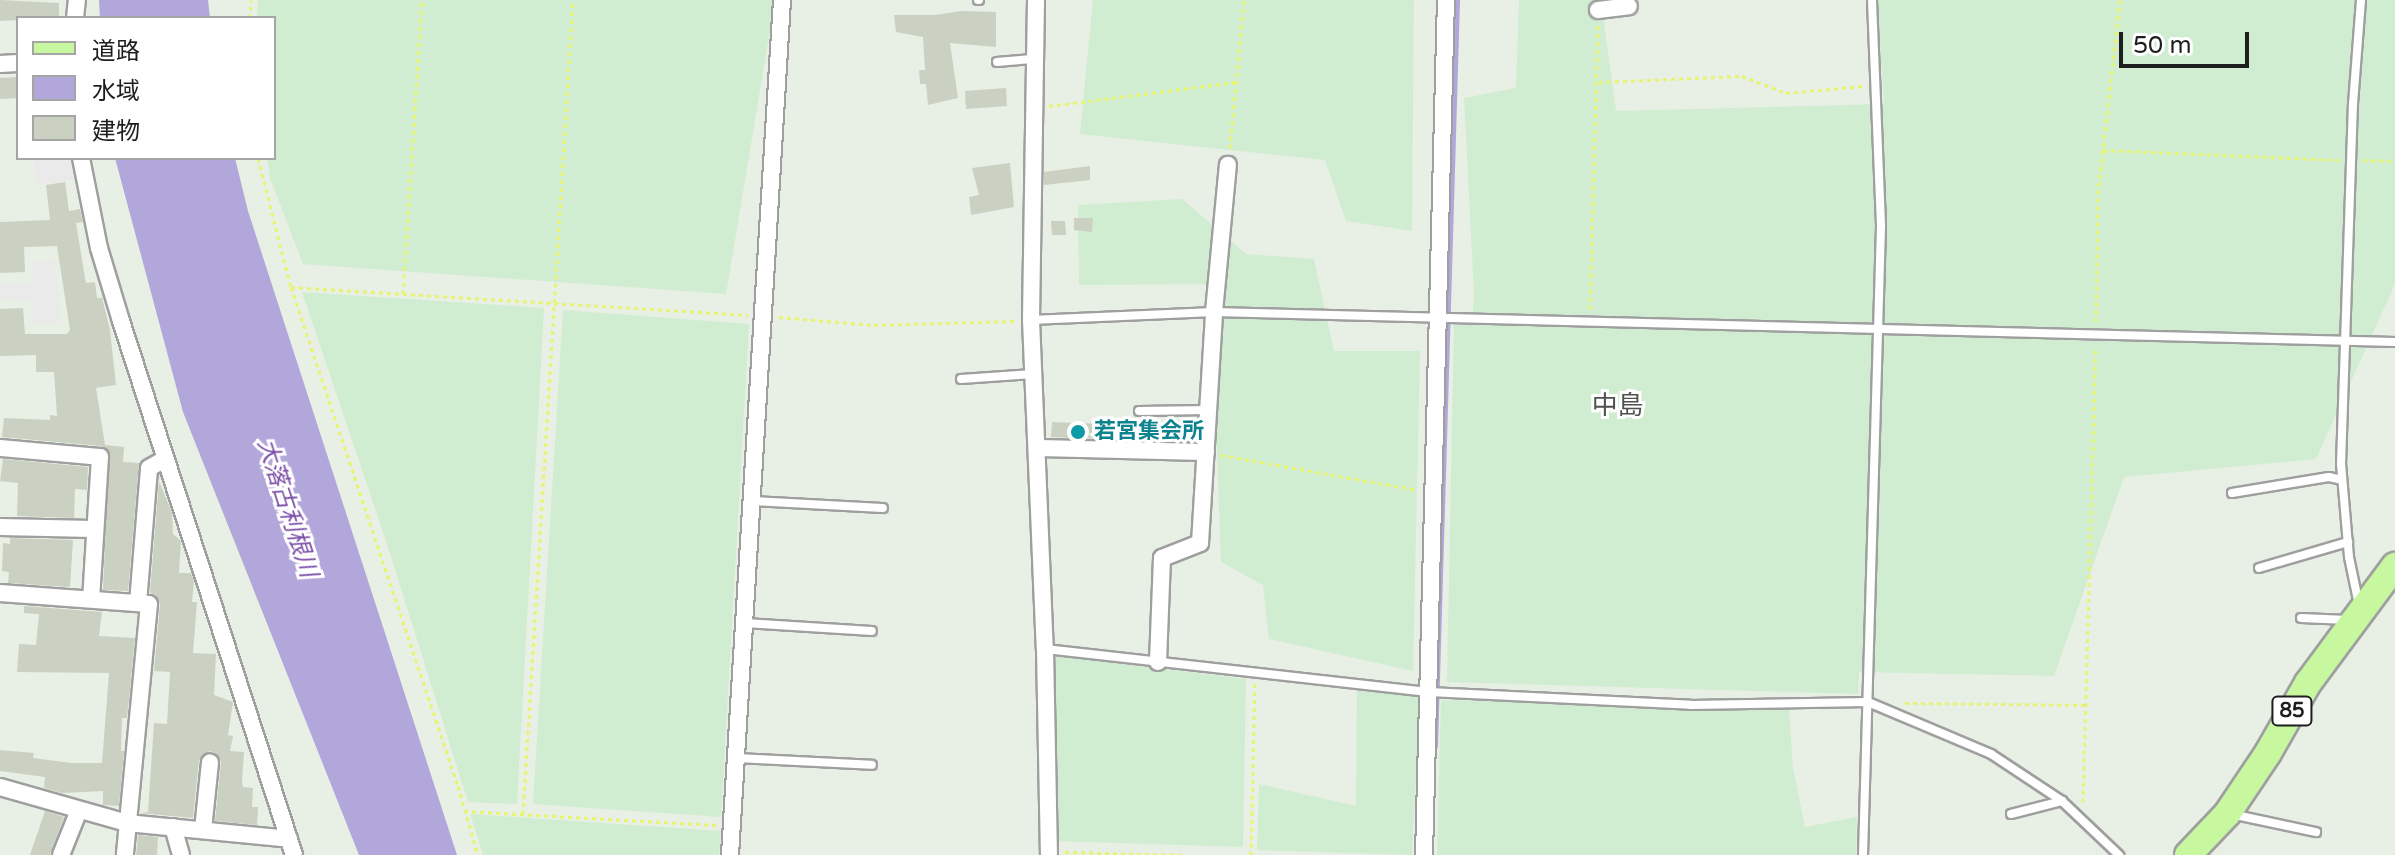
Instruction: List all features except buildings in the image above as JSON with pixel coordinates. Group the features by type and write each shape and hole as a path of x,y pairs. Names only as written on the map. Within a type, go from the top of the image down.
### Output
{"main road":[{"name":"85","path":"2188,855 2227,814 2268,753 2308,683 2395,566"}],"street":[{"path":"730,855 782,0"},
{"path":"1036,0 1031,320 1045,649 1049,854"},
{"path":"1424,855 1446,0"},
{"path":"1598,10 1629,6"},
{"path":"0,787 127,823 203,830 292,847 99,248 81,160"},
{"path":"1158,662 1162,558 1200,543 1214,312 1228,165"},
{"path":"0,448 100,457 93,529 91,599"},
{"path":"1037,448 1206,452"},
{"path":"138,603 149,468 165,459"},
{"path":"0,527 93,529"},
{"path":"0,593 149,604 125,855"},
{"path":"203,830 210,762"},
{"path":"61,855 79,810"},
{"path":"173,827 181,855"}],"lane":[{"path":"1863,855 1881,225 1872,0"},
{"path":"2301,618 2357,616 2342,480 2352,160 2361,0"},
{"path":"997,62 1035,59"},
{"path":"1031,320 1214,312 2395,342"},
{"path":"961,379 1033,374"},
{"path":"1139,411 1208,410"},
{"path":"2232,493 2329,477 2342,480"},
{"path":"752,501 883,508"},
{"path":"2259,568 2348,542"},
{"path":"744,623 872,631"},
{"path":"1045,649 1429,692 1691,705 1868,702 1991,754 2062,801 2119,855"},
{"path":"736,758 872,765"},
{"path":"2011,814 2062,801"},
{"path":"2227,814 2316,832"}],"path":[{"path":"403,294 422,0"},
{"path":"523,814 573,0"},
{"path":"1228,165 1244,0"},
{"path":"2082,818 2098,194 2120,0"},
{"path":"1589,321 1598,10"},
{"path":"1597,82 1742,76 1786,93 1876,85"},
{"path":"1034,108 1236,82"},
{"path":"2103,150 2395,161"},
{"path":"259,160 291,287 478,855"},
{"path":"291,287 874,325 1031,320"},
{"path":"1206,452 1433,493"},
{"path":"1251,855 1255,671"},
{"path":"1868,702 2085,705"},
{"path":"464,811 732,826"},
{"path":"1049,854 1184,855"}],"green space":[{"path":"258,0 775,0 726,294 303,264 270,178 267,160 276,160 276,16 257,16"},
{"path":"1093,0 1414,0 1412,231 1346,221 1325,160 1080,134"},
{"path":"1519,0 1601,0 1616,111 1884,104 1877,0 2395,0 2395,284 2316,459 2124,477 2054,676 1859,672 1858,694 1447,682 1454,323 1472,324 1474,294 1464,98 1516,88"},
{"path":"1182,199 1246,254 1314,259 1334,351 1420,351 1413,671 1269,639 1263,585 1221,562 1211,284 1079,285 1078,205"},
{"path":"302,292 544,308 517,804 468,802 387,544"},
{"path":"563,310 749,324 721,817 533,804"},
{"path":"1054,656 1246,679 1243,847 1056,841"},
{"path":"1357,688 1420,696 1412,855 1257,850 1259,784 1356,806"},
{"path":"1441,700 1789,709 1793,768 1805,827 1857,817 1856,855 1437,855"},
{"path":"470,814 721,831 719,855 483,855"}],"shaded area":[{"path":"34,160 73,160 76,179 36,186"},
{"path":"56,261 60,323 33,324 32,300 0,299 0,284 33,283 33,262"}],"water":[{"path":"99,0 208,0 210,16 100,16"},
{"name":"大落古利根川","path":"116,160 235,160 248,211 457,855 359,855 183,412"}],"waterway":[{"path":"1435,746 1457,0"}],"place":[{"name":"若宮集会所","path":"1078,432"}],"district":[{"name":"中島","path":"1618,406"}]}
